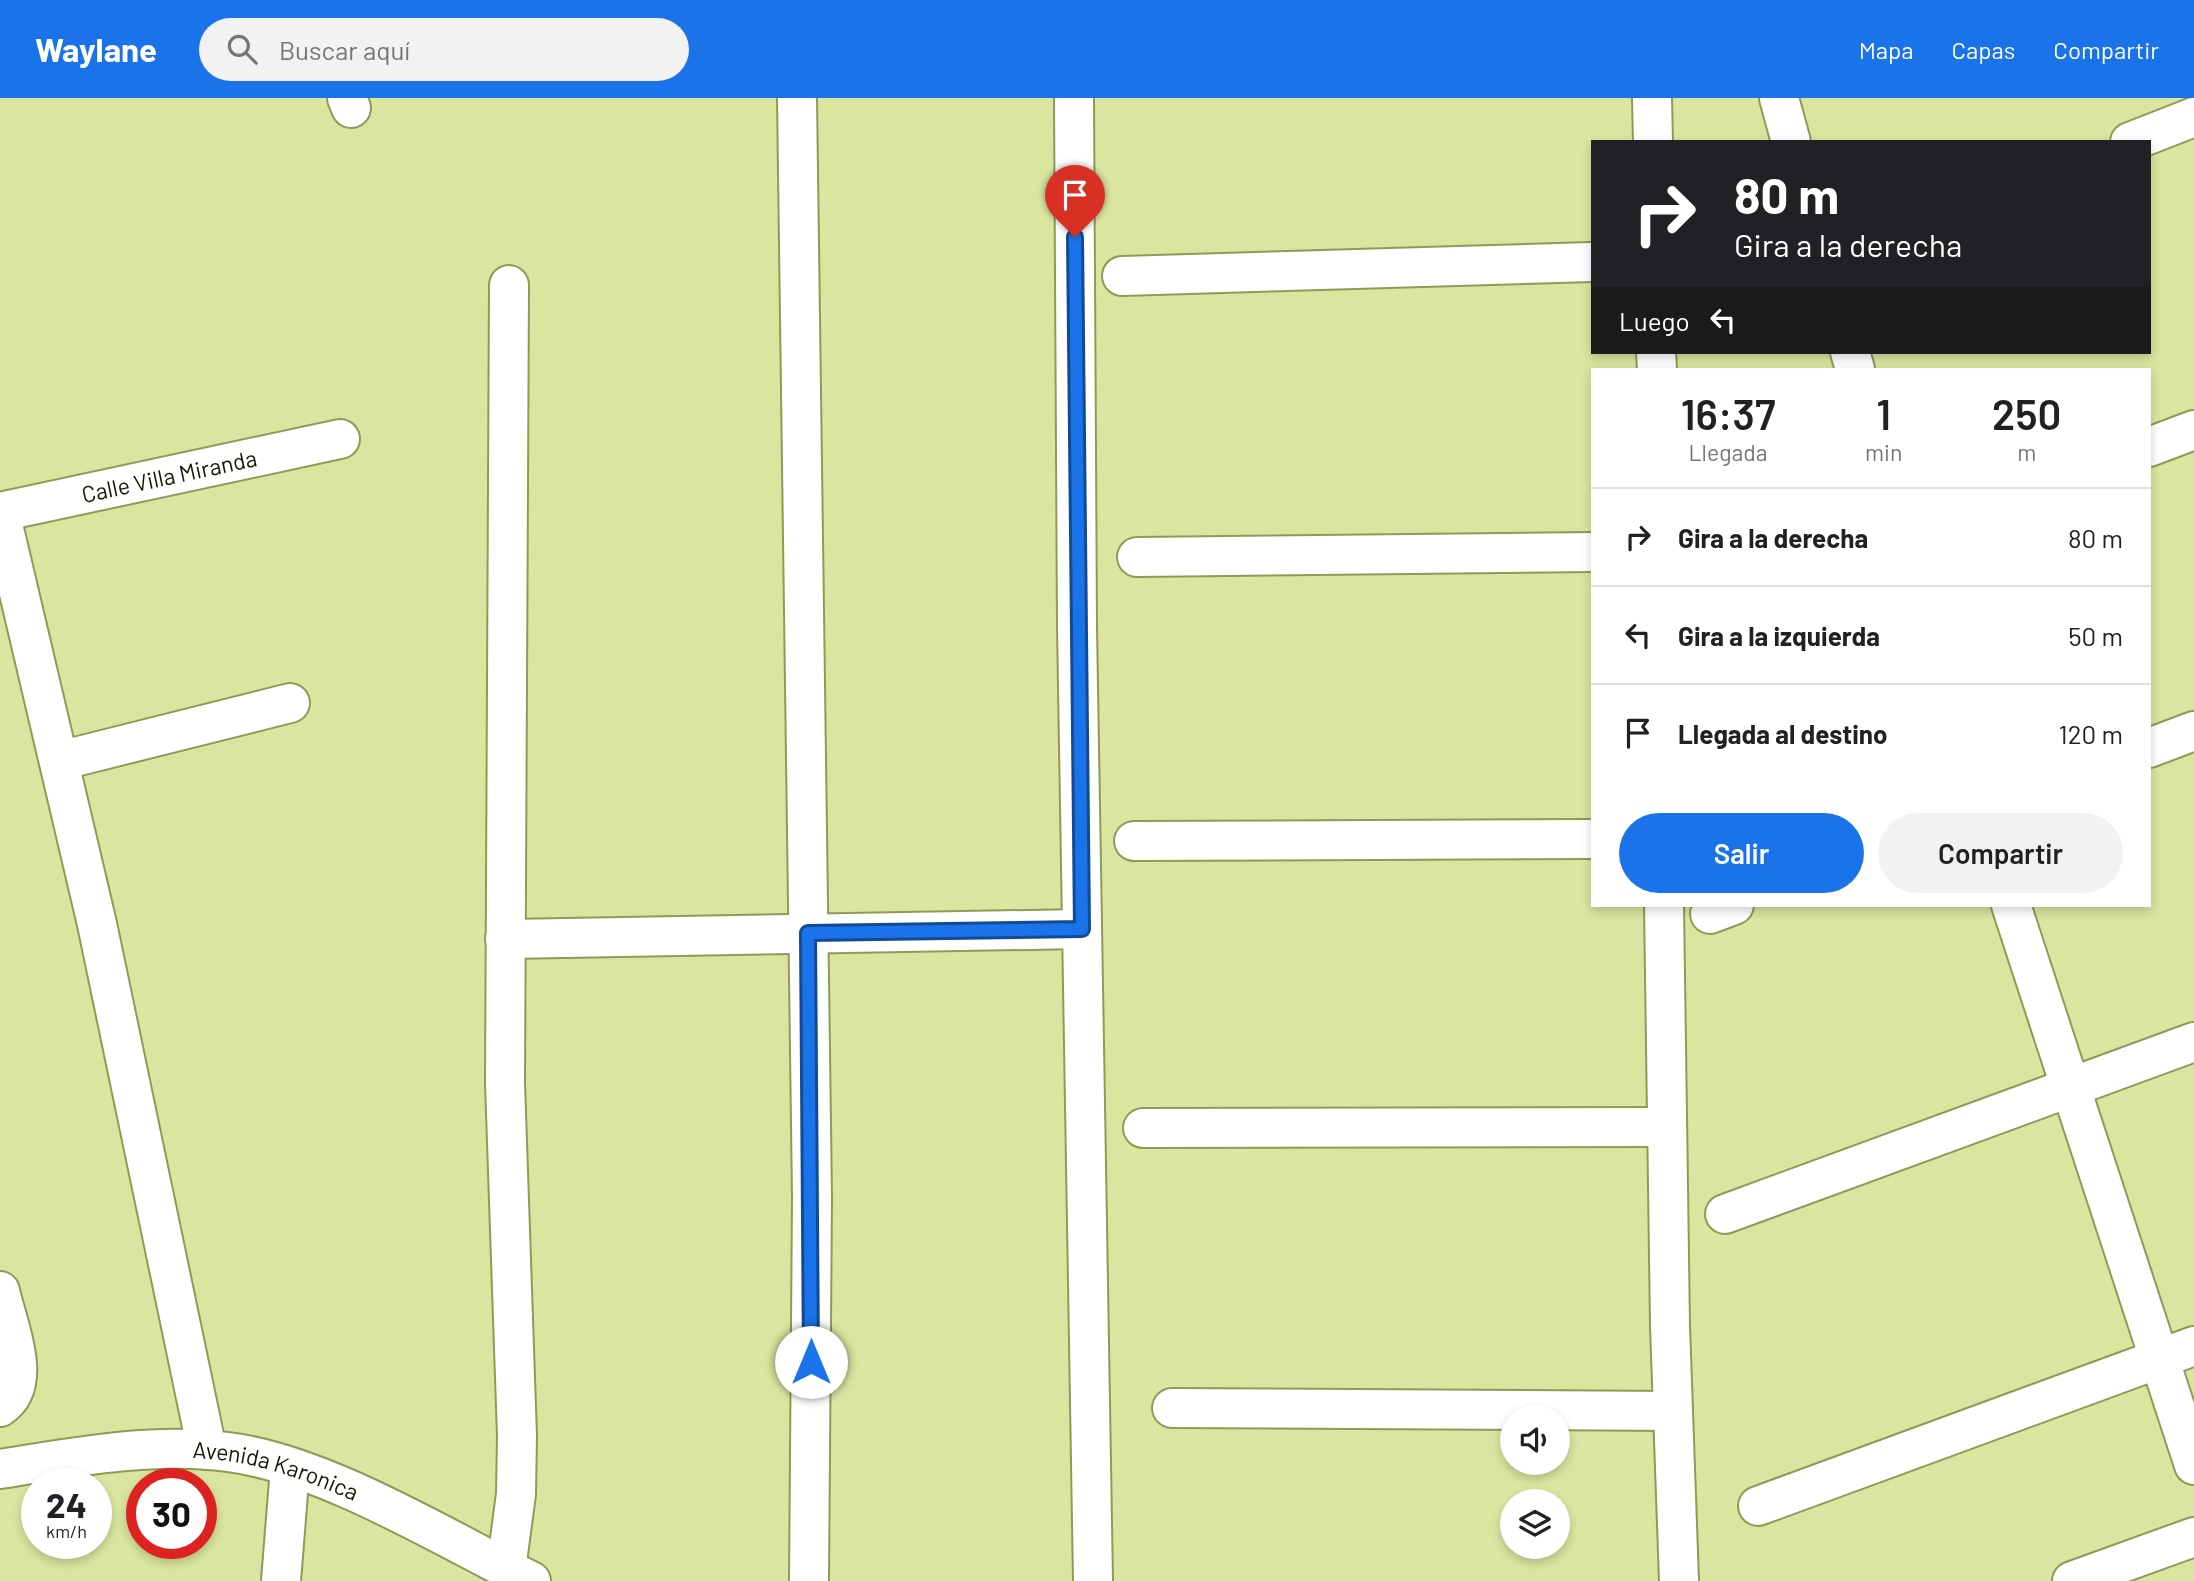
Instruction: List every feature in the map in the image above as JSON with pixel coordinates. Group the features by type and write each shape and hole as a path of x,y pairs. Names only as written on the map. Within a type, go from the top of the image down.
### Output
{"street":[{"path":"797,98 812,1197 809,1581"},
{"path":"1074,98 1082,929 1093,1581"},
{"path":"1652,98 1653,140"},
{"path":"1779,98 1790,140"},
{"path":"2135,140 2194,117"},
{"path":"1122,276 1591,262"},
{"path":"509,285 505,1083 519,1575"},
{"path":"2151,446 2194,430"},
{"name":"Calle Villa Miranda","path":"0,512 340,439"},
{"path":"0,512 100,937 207,1450"},
{"path":"1137,557 1591,552"},
{"path":"59,761 290,703"},
{"path":"2151,747 2194,731"},
{"path":"1134,841 1591,839"},
{"path":"1664,907 1673,1411 1679,1581"},
{"path":"2012,907 2194,1465"},
{"path":"505,939 1082,929"},
{"path":"1725,1214 2194,1042"},
{"path":"1143,1128 1667,1127"},
{"path":"0,1291 18,1367 16,1387 0,1407"},
{"path":"1758,1506 2194,1346"},
{"path":"1172,1408 1673,1411"},
{"name":"Avenida Karonica","path":"0,1469 68,1458 178,1449 229,1452 330,1481 519,1575"},
{"path":"281,1581 290,1468"},
{"path":"2072,1581 2194,1537"}],"route":[{"path":"811,1362 812,1197 808,933 1082,929 1075,237"}]}
